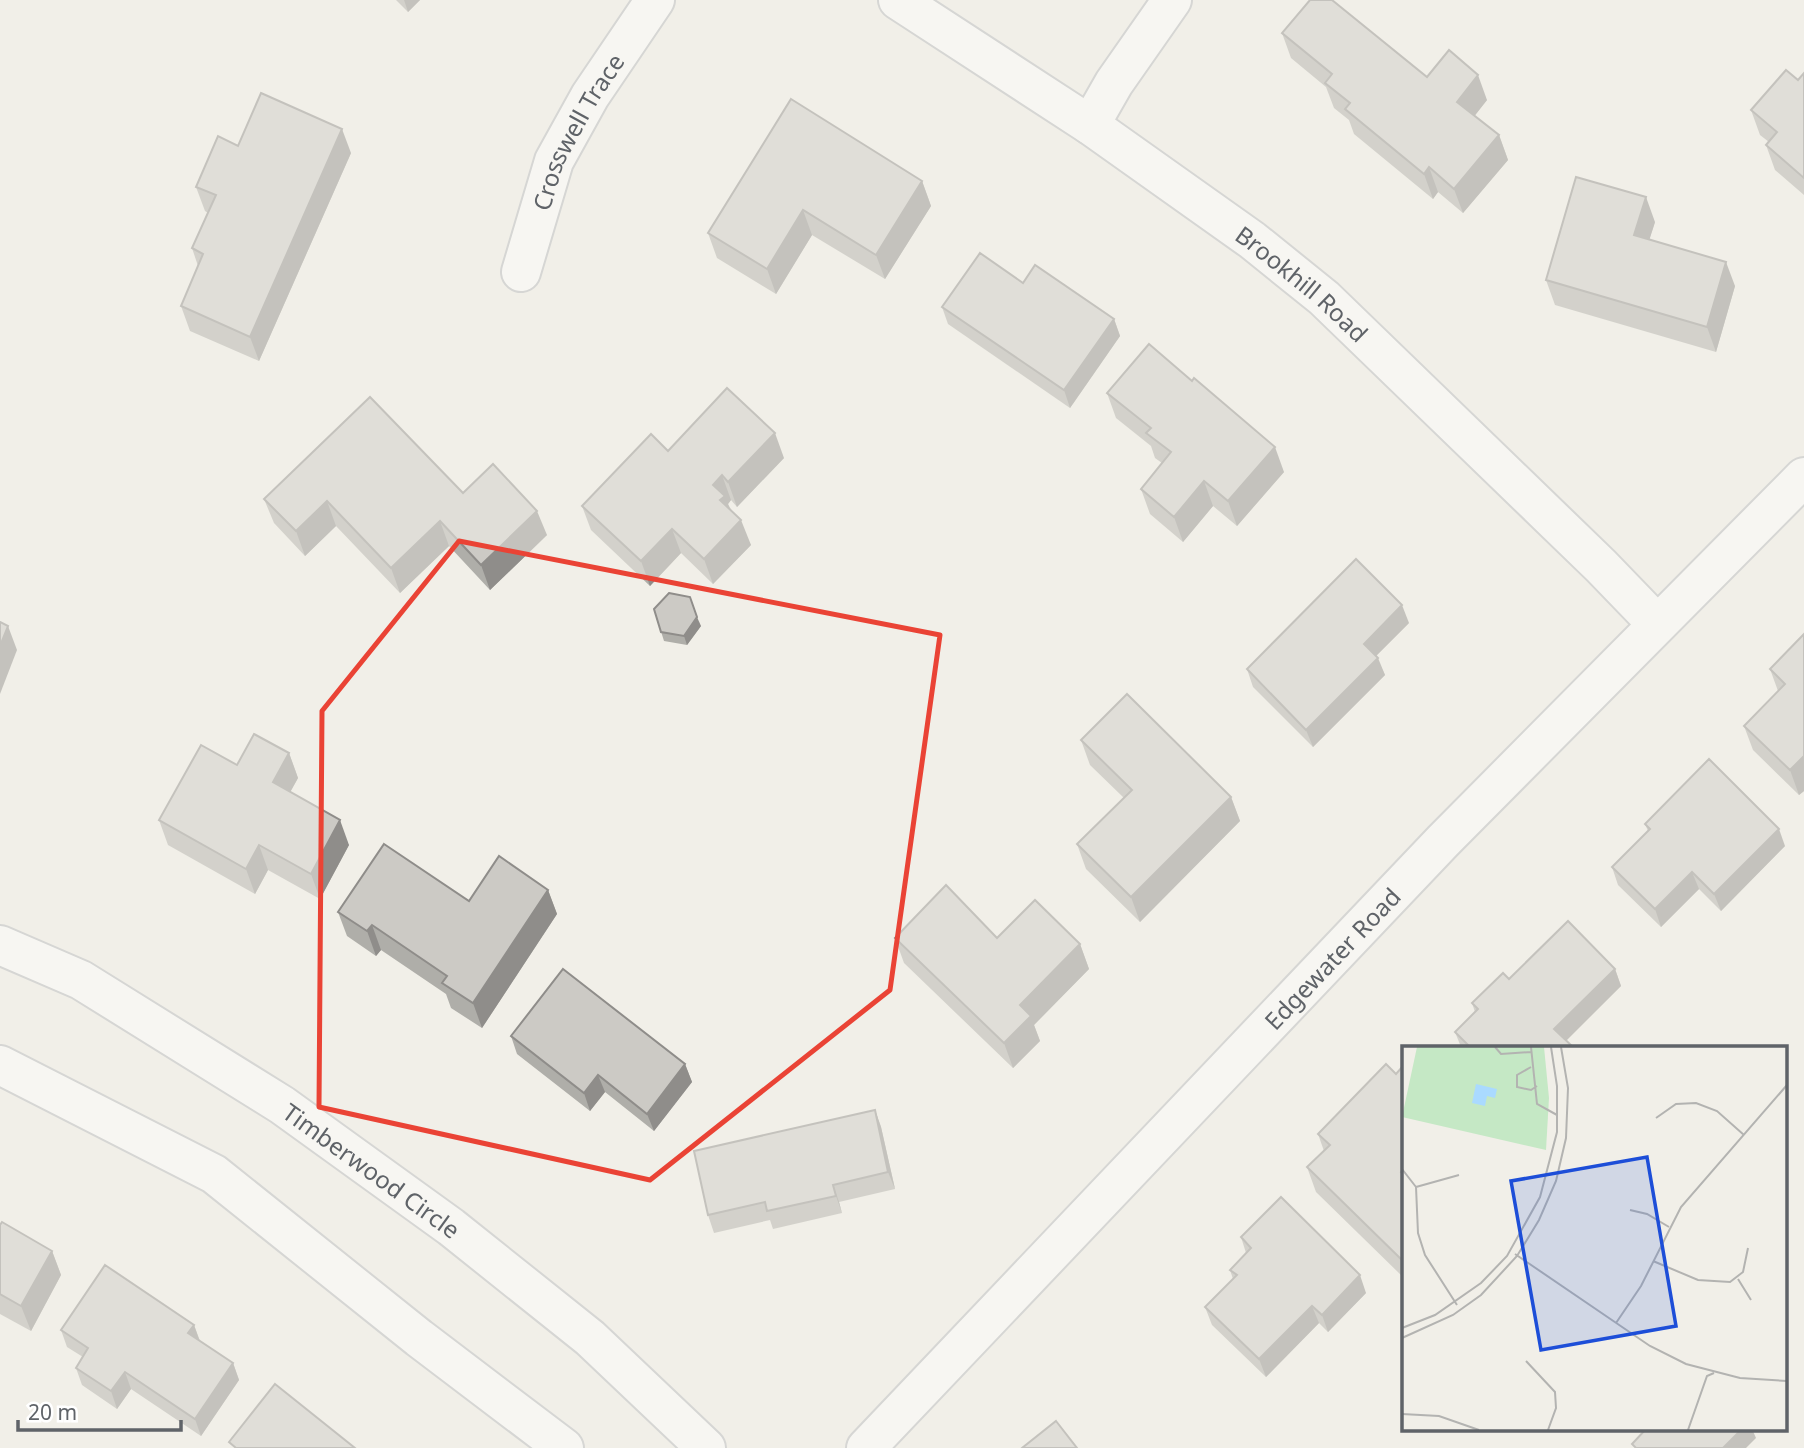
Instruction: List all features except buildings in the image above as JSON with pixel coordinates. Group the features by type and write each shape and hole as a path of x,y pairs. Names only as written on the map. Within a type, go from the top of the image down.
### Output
{"street":[{"name":"Crosswell Trace","path":"521,272 554,161 590,96 655,0"},
{"name":"Brookhill Road","path":"898,0 1090,125 1252,240 1324,298 1601,566 1657,624"},
{"path":"1090,125 1114,83 1172,0"},
{"name":"Edgewater Road","path":"866,1448 1443,841 1804,477"},
{"name":"Timberwood Circle","path":"0,945 81,981 282,1105 451,1227 590,1338 706,1448"},
{"path":"0,1065 214,1174 419,1338 564,1448"}],"highlighted area":[{"path":"459,541 940,635 890,990 650,1180 319,1107 322,711"}]}
